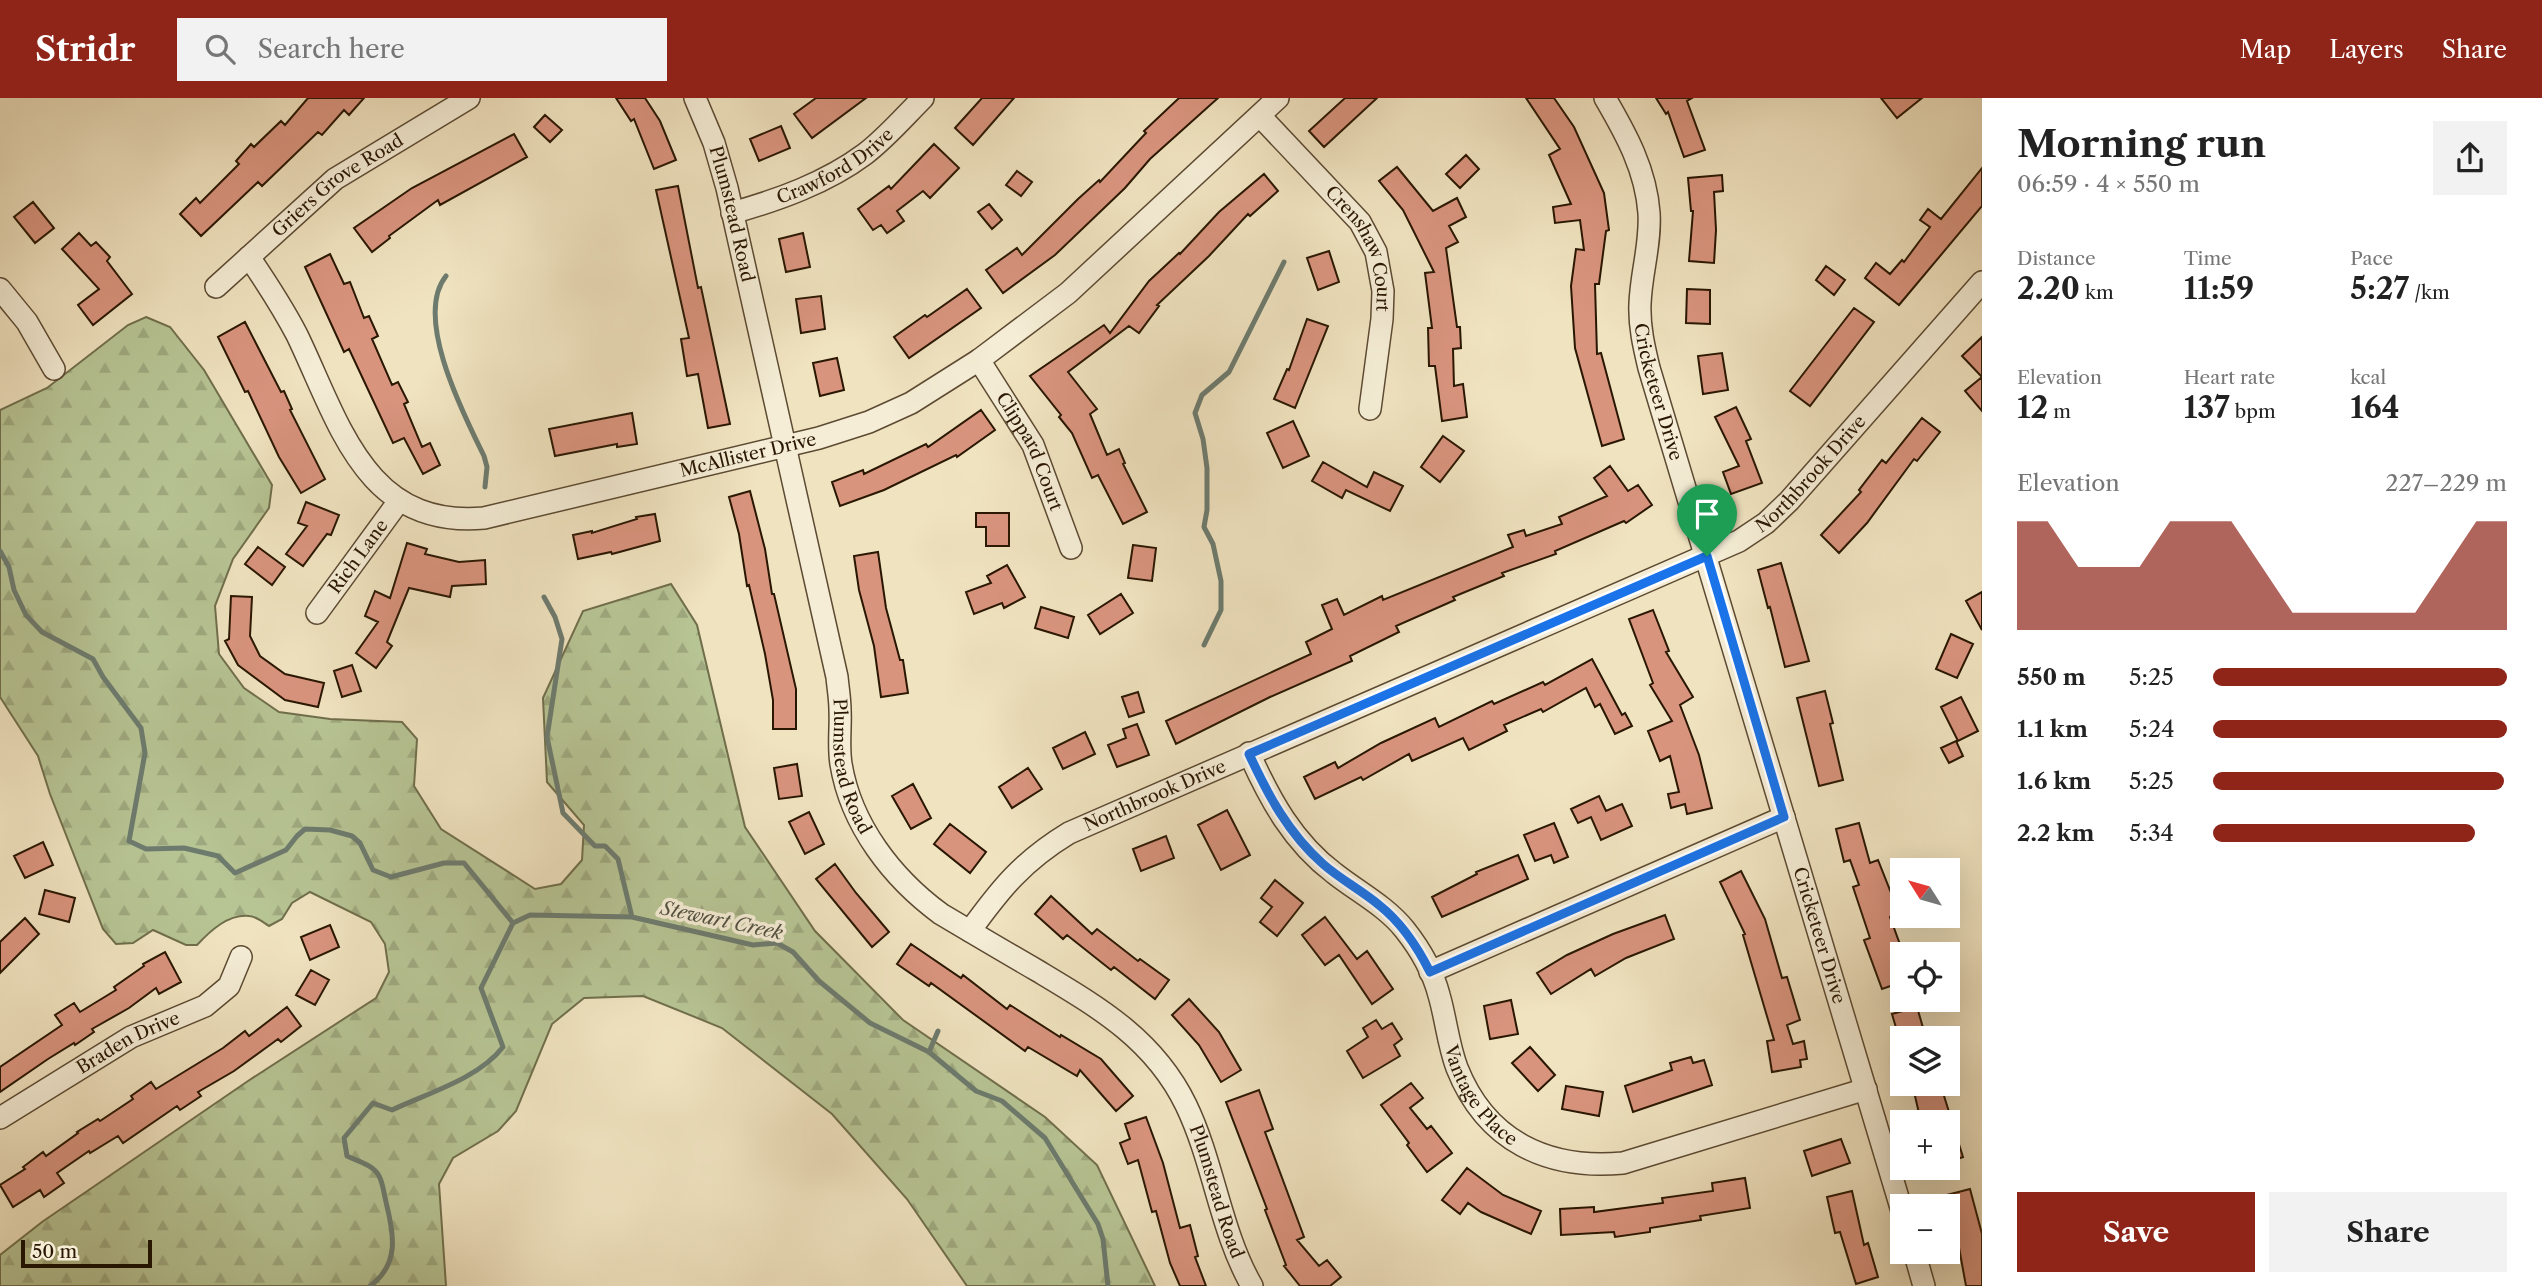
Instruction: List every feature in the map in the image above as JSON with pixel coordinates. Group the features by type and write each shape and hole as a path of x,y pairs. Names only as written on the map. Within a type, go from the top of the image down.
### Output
{"street":[{"name":"Griers Grove Road","path":"216,287 335,180 469,98"},
{"name":"Plumstead Road","path":"695,98 714,143 732,213 837,677 841,710 841,764 849,794 880,853 902,880 934,909 1100,1008 1158,1060 1186,1104 1236,1251 1252,1286"},
{"name":"Crawford Drive","path":"732,213 783,197 822,180 864,155 923,98"},
{"name":"McAllister Drive","path":"249,257 296,333 324,395 371,477 399,501 424,513 460,520 484,518 820,438 911,403 979,360 1068,293 1278,98"},
{"name":"Cricketeer Drive","path":"1605,98 1629,140 1647,197 1649,247 1640,293 1641,336 1897,1194"},
{"name":"Crenshaw Court","path":"1260,116 1360,222 1376,252 1383,290 1382,318 1370,409"},
{"name":"Northbrook Drive","path":"970,931 1017,871 1044,848 1069,832 1707,556 1748,535 1766,523 1789,501 1982,282"},
{"path":"0,289 27,322 54,369"},
{"name":"Clippard Court","path":"979,360 1033,445 1071,548"},
{"name":"Rich Lane","path":"317,613 399,501"},
{"name":"Vantage Place","path":"1249,754 1267,794 1297,838 1334,874 1391,915 1420,951 1439,995 1457,1068 1481,1111 1500,1130 1522,1145 1559,1160 1597,1165 1623,1163 1866,1089"},
{"path":"1430,972 1784,817"},
{"name":"Braden Drive","path":"0,1118 131,1037 205,1006 229,986 241,957"},
{"path":"1918,1264 1924,1286"}],"green space":[{"path":"146,317 170,327 204,370 272,485 269,508 233,559 215,606 219,654 244,688 279,712 330,719 402,722 417,739 414,786 441,829 535,889 561,884 582,860 584,825 547,782 543,698 583,611 671,584 697,625 745,827 815,931 903,1020 1045,1117 1097,1165 1155,1286 967,1286 907,1199 832,1114 722,1028 643,996 584,998 552,1024 516,1111 498,1131 453,1158 439,1184 446,1286 0,1286 0,1255 42,1222 248,1081 376,998 389,972 385,944 371,922 310,892 292,903 282,919 269,926 254,917 241,916 220,924 197,945 186,945 153,930 133,943 116,944 103,929 50,794 38,756 0,697 0,410 47,388 128,325"}],"building":[{"path":"308,98 364,98 349,115 344,110 322,135 318,132 262,186 258,182 201,236 180,214 196,198 200,203 239,164 236,161 251,144 254,147 281,121 285,125"},
{"path":"616,98 645,98 660,121 676,160 654,169 634,119 631,121"},
{"path":"816,98 866,98 812,138 794,114"},
{"path":"982,98 1014,98 973,145 955,128"},
{"path":"1179,98 1218,98 1150,159 1125,188 1055,255 1003,293 986,270 1017,248 1022,255 1078,199 1099,180 1100,182 1146,133 1144,131"},
{"path":"1345,98 1377,98 1324,147 1309,131"},
{"path":"1526,98 1554,98 1574,127 1604,193 1609,230 1606,231 1599,284 1595,284 1597,354 1601,353 1624,439 1602,446 1575,348 1571,286 1576,249 1584,250 1580,220 1555,223 1553,207 1571,204 1549,155 1560,149"},
{"path":"1656,98 1692,98 1687,101 1705,150 1684,157 1668,112 1666,114"},
{"path":"1881,98 1922,98 1897,118"},
{"path":"545,115 562,130 550,142 534,127"},
{"path":"781,126 790,148 759,161 750,139"},
{"path":"514,134 527,157 440,205 438,200 372,252 354,228 412,188"},
{"path":"934,144 959,168 930,198 923,191 897,211 904,221 887,233 881,225 873,230 858,209 889,186 891,189"},
{"path":"1466,155 1479,169 1460,188 1446,174"},
{"path":"1397,167 1433,211 1457,198 1466,217 1449,226 1458,242 1446,248 1457,327 1460,327 1461,348 1453,349 1454,386 1463,384 1467,417 1442,421 1435,366 1429,366 1428,328 1432,328 1425,273 1434,272 1403,210 1379,181"},
{"path":"1982,168 1982,206 1899,305 1865,278 1876,263 1890,274 1902,260 1904,262 1930,227 1920,220 1928,209 1941,219"},
{"path":"1017,171 1032,182 1021,196 1006,185"},
{"path":"1264,174 1278,191 1250,216 1248,214 1209,256 1157,305 1159,306 1139,333 1129,326 1068,372 1097,409 1090,414 1107,455 1119,449 1125,463 1123,464 1147,512 1123,524 1098,475 1092,478 1072,433 1059,417 1061,415 1030,376 1104,325 1110,333 1149,281 1180,254 1219,212"},
{"path":"1722,175 1723,191 1714,192 1714,263 1689,261 1693,211 1688,178"},
{"path":"678,186 698,288 701,287 730,424 708,428 698,374 687,376 681,339 689,338 656,190"},
{"path":"33,202 54,228 35,243 14,217"},
{"path":"989,204 1002,220 992,229 978,212"},
{"path":"79,233 91,246 96,242 110,257 107,261 132,294 93,325 78,305 99,289 62,249"},
{"path":"803,233 810,267 786,272 779,239"},
{"path":"1329,251 1339,282 1318,290 1307,258"},
{"path":"330,254 344,284 350,282 364,318 369,316 378,336 372,339 392,385 398,382 408,402 404,404 422,447 430,443 440,465 423,474 404,438 393,443 349,349 344,352 305,267"},
{"path":"1826,266 1845,280 1834,295 1816,280"},
{"path":"967,289 981,308 909,358 894,337"},
{"path":"1687,289 1710,290 1710,324 1686,323"},
{"path":"821,296 825,329 801,333 796,299"},
{"path":"1854,308 1874,322 1810,406 1790,391"},
{"path":"1307,319 1328,326 1295,408 1274,399 1287,369 1289,370"},
{"path":"245,322 281,392 284,391 292,409 290,410 325,479 301,493 279,457 248,391 245,392 218,337"},
{"path":"1982,337 1982,377 1962,356"},
{"path":"1722,353 1728,390 1703,394 1698,356"},
{"path":"837,358 844,390 820,396 813,363"},
{"path":"1982,377 1982,411 1965,391"},
{"path":"1736,407 1751,439 1746,441 1762,483 1731,494 1723,472 1739,466 1715,417"},
{"path":"981,410 995,430 957,457 956,455 884,490 840,506 832,482 863,470 864,474 926,444 928,447"},
{"path":"632,413 637,444 617,447 617,444 555,456 549,429"},
{"path":"1922,418 1940,432 1917,461 1914,459 1867,523 1839,553 1821,535 1861,492 1859,490 1882,460 1886,463"},
{"path":"1293,421 1309,456 1283,468 1267,433"},
{"path":"1443,436 1464,451 1440,482 1421,467"},
{"path":"1323,462 1367,487 1374,472 1403,486 1390,511 1346,490 1342,498 1312,481"},
{"path":"1610,466 1628,491 1638,485 1652,505 1626,523 1624,521 1555,551 1556,554 1502,573 1504,576 1453,597 1455,600 1396,626 1399,632 1350,656 1352,661 1270,697 1176,744 1166,721 1311,654 1306,642 1332,629 1322,605 1337,599 1344,615 1382,596 1383,600 1513,547 1508,535 1524,530 1526,536 1562,524 1559,517 1607,496 1594,478"},
{"path":"750,491 796,689 796,729 773,729 773,700 765,654 749,585 747,586 739,534 729,497"},
{"path":"306,502 339,515 331,535 327,534 303,566 286,554 307,526 298,523"},
{"path":"976,513 1009,513 1009,546 986,546 986,527 976,527"},
{"path":"655,514 660,541 612,554 611,552 578,559 573,535 592,533 637,519 636,517"},
{"path":"407,543 427,549 425,554 459,562 485,560 486,584 452,586 450,597 409,588 387,642 392,646 376,668 356,653 378,622 365,616 375,591 390,598"},
{"path":"1133,545 1156,548 1152,581 1128,578"},
{"path":"258,547 285,567 272,585 245,564"},
{"path":"878,552 886,608 900,660 903,660 908,693 881,697 874,646 859,590 854,556"},
{"path":"1781,563 1809,661 1785,667 1758,570"},
{"path":"1007,565 1025,597 1004,608 1002,603 974,614 966,592 991,583 987,576"},
{"path":"1982,592 1982,630 1966,601"},
{"path":"1121,594 1133,613 1100,634 1088,615"},
{"path":"231,596 252,597 250,636 260,656 285,674 324,683 318,707 285,700 238,665 225,641 229,639"},
{"path":"1041,607 1074,617 1068,638 1035,628"},
{"path":"1653,610 1669,651 1666,652 1693,697 1680,705 1699,755 1712,808 1687,814 1685,804 1671,808 1668,794 1679,792 1670,756 1660,761 1648,731 1672,721 1650,685 1653,683 1629,619"},
{"path":"1951,634 1973,644 1957,678 1936,669"},
{"path":"1592,659 1622,715 1625,713 1632,726 1615,734 1600,704 1595,707 1586,688 1543,712 1541,709 1504,725 1507,731 1469,750 1463,738 1412,761 1409,754 1363,780 1361,777 1315,799 1304,777 1335,762 1338,768 1381,743 1435,718 1439,727 1492,701 1494,704 1543,682 1545,685"},
{"path":"352,665 361,691 342,697 334,671"},
{"path":"1825,691 1843,780 1819,786 1797,698"},
{"path":"1138,692 1144,712 1129,717 1122,697"},
{"path":"1961,697 1978,731 1958,741 1941,707"},
{"path":"1137,724 1149,755 1117,767 1108,745 1126,738 1123,729"},
{"path":"1085,732 1095,754 1063,769 1053,748"},
{"path":"1956,741 1963,756 1949,763 1941,748"},
{"path":"797,764 802,796 779,799 774,768"},
{"path":"1028,768 1042,789 1012,808 999,787"},
{"path":"913,784 931,818 911,829 892,796"},
{"path":"1599,796 1606,811 1622,804 1632,826 1601,840 1591,817 1578,823 1571,809"},
{"path":"1227,810 1250,855 1221,870 1198,825"},
{"path":"809,812 824,844 805,854 789,822"},
{"path":"1554,823 1568,857 1554,863 1551,855 1535,861 1524,835"},
{"path":"1859,823 1870,863 1878,860 1890,890 1890,928 1894,928 1899,942 1890,942 1890,986 1882,989 1864,940 1870,938 1853,887 1859,885 1850,860 1844,862 1836,829"},
{"path":"950,824 986,852 970,873 934,844"},
{"path":"1166,836 1174,858 1141,871 1133,849"},
{"path":"43,842 53,865 25,878 14,856"},
{"path":"1518,855 1528,879 1442,917 1432,897 1477,874 1476,872"},
{"path":"835,864 889,932 872,947 816,879"},
{"path":"1741,871 1765,919 1782,978 1787,977 1800,1020 1787,1025 1793,1044 1804,1041 1807,1059 1800,1060 1801,1067 1772,1072 1767,1041 1774,1040 1743,935 1745,934 1720,882"},
{"path":"1275,880 1303,903 1277,936 1260,922 1272,907 1261,898"},
{"path":"45,890 75,898 69,922 39,914"},
{"path":"1051,896 1092,934 1097,929 1138,961 1140,959 1169,980 1155,999 1114,967 1111,970 1067,935 1063,939 1035,914"},
{"path":"1665,915 1674,939 1626,958 1595,976 1591,969 1551,994 1537,973 1567,955 1613,934"},
{"path":"1325,917 1357,959 1367,951 1393,989 1372,1004 1339,955 1325,965 1302,935"},
{"path":"25,918 39,934 0,973 0,942"},
{"path":"330,925 339,947 310,960 301,937"},
{"path":"911,944 961,978 963,975 1007,1009 1010,1005 1101,1059 1133,1096 1116,1111 1080,1070 1077,1076 1028,1047 1025,1051 931,983 929,986 897,964"},
{"path":"165,952 181,982 159,994 156,988 129,1008 92,1029 94,1032 75,1045 74,1043 48,1059 0,1092 0,1067 62,1025 55,1015 74,1003 80,1012 116,990 114,987 144,966 143,964"},
{"path":"311,970 329,980 315,1005 296,995"},
{"path":"1189,999 1219,1032 1241,1070 1221,1082 1199,1045 1172,1015"},
{"path":"1511,1000 1518,1034 1490,1039 1484,1006"},
{"path":"287,1007 301,1026 281,1042 278,1039 234,1071 198,1092 201,1096 180,1110 177,1106 123,1143 118,1136 90,1153 89,1151 57,1173 64,1183 44,1197 40,1190 13,1207 0,1185 25,1169 23,1167 43,1152 46,1156 77,1132 98,1119 100,1121 133,1099 131,1096 151,1082 156,1089 223,1048 245,1031 249,1036"},
{"path":"1918,1012 1923,1026 1896,1026 1892,1014"},
{"path":"1376,1020 1382,1029 1392,1023 1402,1039 1394,1045 1400,1056 1363,1078 1347,1051 1368,1037 1363,1028"},
{"path":"1530,1047 1555,1075 1538,1091 1512,1063"},
{"path":"1691,1057 1693,1063 1704,1060 1712,1085 1633,1112 1625,1086 1672,1070 1670,1063"},
{"path":"1411,1083 1423,1098 1410,1108 1427,1129 1431,1126 1452,1153 1427,1172 1381,1105"},
{"path":"1566,1086 1603,1092 1599,1116 1562,1109"},
{"path":"1259,1090 1273,1129 1265,1132 1304,1237 1297,1240 1319,1266 1327,1260 1341,1277 1330,1286 1300,1286 1284,1266 1286,1265 1265,1210 1267,1209 1226,1102"},
{"path":"1915,1096 1944,1096 1948,1110 1918,1110"},
{"path":"1146,1117 1163,1163 1180,1228 1190,1225 1198,1256 1195,1257 1206,1286 1180,1286 1170,1263 1156,1211 1152,1212 1138,1160 1128,1164 1120,1143 1130,1139 1125,1124"},
{"path":"1841,1139 1850,1163 1812,1176 1804,1151"},
{"path":"1467,1168 1503,1195 1541,1211 1531,1234 1481,1212 1468,1203 1460,1214 1442,1200"},
{"path":"1745,1178 1750,1208 1700,1216 1701,1220 1615,1237 1614,1232 1561,1235 1560,1209 1594,1207 1594,1212 1663,1203 1662,1198 1713,1191 1712,1183"},
{"path":"1970,1189 1982,1234 1982,1286 1966,1286 1960,1253 1960,1194 1951,1194"},
{"path":"1852,1191 1864,1245 1868,1243 1878,1277 1856,1284 1840,1232 1835,1233 1827,1197"}],"waterway":[{"path":"1204,645 1221,610 1221,581 1213,544 1204,527 1207,510 1207,468 1203,439 1195,413 1202,395 1229,372 1284,262"},
{"path":"446,276 437,294 435,316 438,340 454,392 484,456 487,467 485,487"},
{"name":"Stewart Creek","path":"0,551 9,567 14,590 26,615 42,632 93,659 141,728 145,753 129,841 146,849 184,848 218,856 235,873 286,850 305,829 330,830 352,836 360,843 373,870 391,877 444,863 464,863 513,923"},
{"path":"544,597 555,617 562,639 547,737 563,813 595,846 605,846 618,859 632,917"},
{"name":"Stewart Creek","path":"513,923 530,915 632,917 753,945 777,943 793,952 819,981 870,1023 929,1052 976,1091 1002,1101 1045,1138 1098,1224 1103,1239 1108,1286"},
{"path":"370,1286 380,1277 390,1258 391,1226 377,1172 347,1156 344,1138 373,1103 392,1110 466,1077 493,1058 503,1047 481,988 513,923"},
{"path":"929,1052 938,1031"}],"route":[{"path":"1707,556 1784,817 1430,972 1420,951 1403,928 1391,915 1321,862 1297,838 1267,794 1249,754 1707,556"}]}
